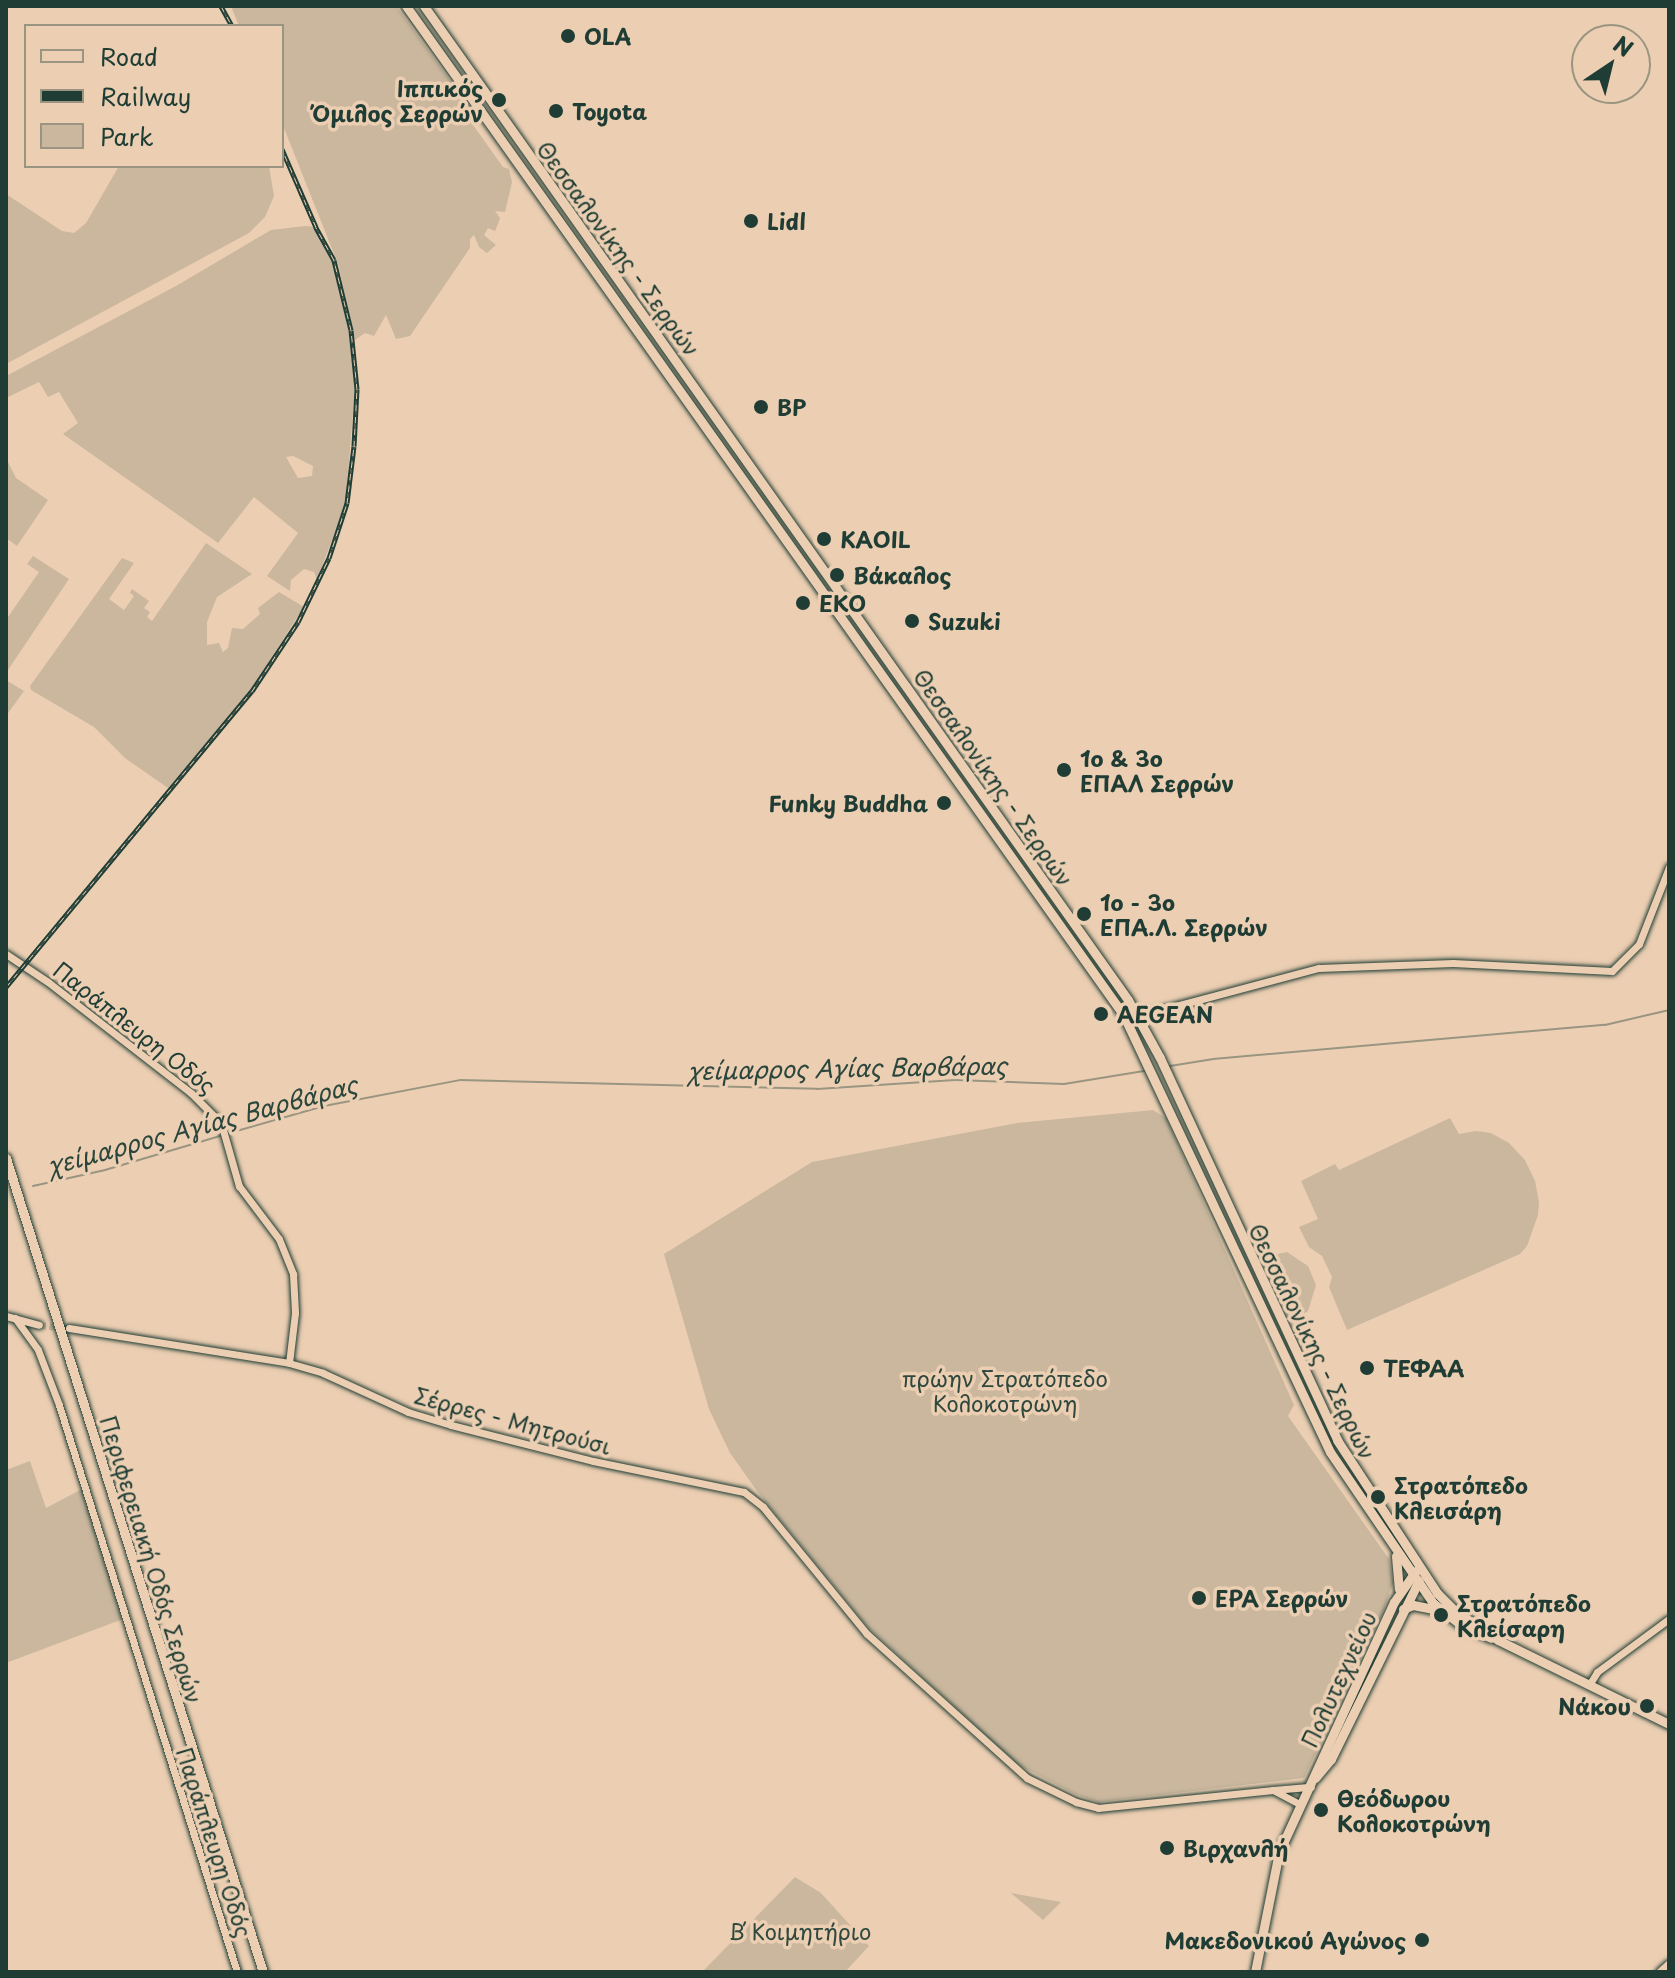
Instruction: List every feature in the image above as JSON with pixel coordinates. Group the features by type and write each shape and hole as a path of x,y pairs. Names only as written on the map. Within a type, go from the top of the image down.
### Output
{"main road":[{"name":"Θεσσαλονίκης - Σερρών","path":"406,6 1031,880 1139,1042 1317,1428 1394,1549 1419,1575"},
{"name":"Θεσσαλονίκης - Σερρών","path":"424,6 798,530 1138,1016 1337,1440 1419,1575"},
{"name":"Περιφερειακή Οδός Σερρών","path":"6,1158 263,1972"},
{"path":"1394,1549 1399,1569 1398,1594"},
{"name":"Πολυτεχνείου","path":"1255,1972 1273,1868 1398,1594 1419,1575"},
{"name":"Πολυτεχνείου","path":"1312,1783 1331,1759 1419,1575"},
{"path":"1419,1575 1440,1610"},
{"path":"1419,1575 1450,1607 1498,1640"},
{"path":"1401,1611 1411,1604 1440,1610 1475,1632 1498,1640 1669,1724"}],"street":[{"path":"1138,1016 1319,968 1453,963 1612,971 1639,944 1669,867"},
{"name":"Παράπλευρη Οδός","path":"6,954 48,982 216,1116 224,1129 244,1196 272,1228 293,1274 295,1313 289,1363"},
{"path":"10,1317 39,1325"},
{"name":"Παράπλευρη Οδός","path":"10,1317 38,1350 59,1405 237,1972"},
{"name":"Σέρρες - Μητρούσι","path":"69,1328 289,1363 323,1373 422,1417 593,1461 744,1492 763,1507 858,1625 885,1651 1018,1772 1081,1804 1107,1808 1312,1783"},
{"path":"1589,1685 1597,1672 1669,1619"},
{"path":"1273,1790 1301,1805"},
{"path":"1659,1972 1669,1963"}],"green space":[{"path":"231,6 396,6 467,104 461,108 503,167 509,169 512,182 505,212 495,211 500,218 495,231 488,228 484,235 496,245 487,253 479,247 474,235 470,239 470,248 410,336 396,339 386,315 374,336 365,333 355,340 338,264 284,128 284,24 238,24"},
{"path":"118,168 269,168 274,196 265,217 249,233 6,364 6,194 62,231 74,233 86,223"},
{"path":"318,227 333,263 348,325 355,388 346,498 317,580 314,572 304,569 291,580 290,591 267,576 298,533 254,497 218,543 63,434 78,423 59,392 48,397 39,382 6,398 6,376 176,286 271,230","holes":["293,456 313,466 312,476 298,478 286,457"]},
{"path":"6,458 16,478 48,500 17,546 6,538"},
{"path":"206,543 252,574 217,597 207,622 207,645 219,643 223,652 228,648 232,628 243,629 260,614 258,608 279,592 304,607 249,692 168,788 125,758 94,727 31,690 30,686 122,558 134,563 109,599 124,610 134,596 130,593 132,589 149,601 144,608 150,612 147,617 152,621"},
{"path":"33,556 69,579 6,673 6,620 39,572 27,564"},
{"path":"6,680 24,691 6,716"},
{"name":"πρώην Στρατόπεδο Κολοκοτρώνη","path":"1153,1110 1166,1118 1294,1405 1288,1416 1389,1559 1393,1583 1383,1612 1304,1778 1098,1802 1075,1794 1017,1764 867,1626 757,1491 730,1453 709,1409 664,1254 812,1162 1017,1123"},
{"path":"1450,1118 1459,1134 1476,1131 1491,1133 1509,1143 1525,1160 1535,1181 1539,1202 1538,1215 1527,1246 1520,1254 1347,1330 1329,1287 1332,1277 1322,1256 1309,1247 1299,1227 1318,1219 1301,1181 1335,1164 1339,1170"},
{"path":"1287,1252 1308,1266 1316,1285 1308,1311 1291,1323 1260,1258"},
{"path":"30,1461 46,1508 82,1489 123,1619 6,1663 6,1470"},
{"name":"Β΄ Κοιμητήριο","path":"795,1877 821,1893 869,1946 845,1972 702,1972"},
{"path":"1011,1893 1061,1902 1043,1920"}],"waterway":[{"name":"χείμαρρος Αγίας Βαρβάρας","path":"1170,1066 1213,1059 1605,1025 1669,1010"},
{"name":"χείμαρρος Αγίας Βαρβάρας","path":"226,1134 324,1106 460,1080 817,1089 955,1080 1064,1084 1144,1071"},
{"name":"χείμαρρος Αγίας Βαρβάρας","path":"33,1186 105,1170 220,1136"}],"tunnel":[{"path":"39,1325 69,1328"}],"railway":[{"path":"221,6 231,24"},
{"path":"6,987 252,691 298,622 329,558 347,503 354,446 357,389 351,330 334,260 284,154"}],"place":[{"name":"OLA","path":"568,36"},
{"name":"Ιππικός Όμιλος Σερρών","path":"499,100"},
{"name":"Toyota","path":"556,111"},
{"name":"Lidl","path":"751,221"},
{"name":"BP","path":"761,407"},
{"name":"KAOIL","path":"824,539"},
{"name":"Βάκαλος","path":"837,575"},
{"name":"EKO","path":"803,603"},
{"name":"Suzuki","path":"912,621"},
{"name":"1ο & 3ο ΕΠΑΛ Σερρών","path":"1064,770"},
{"name":"Funky Buddha","path":"944,803"},
{"name":"1ο - 3ο ΕΠΑ.Λ. Σερρών","path":"1084,914"},
{"name":"AEGEAN","path":"1101,1014"},
{"name":"ΤΕΦΑΑ","path":"1367,1368"},
{"name":"Στρατόπεδο Κλεισάρη","path":"1378,1497"},
{"name":"ΕΡΑ Σερρών","path":"1199,1598"},
{"name":"Στρατόπεδο Κλείσαρη","path":"1441,1615"},
{"name":"Νάκου","path":"1647,1706"},
{"name":"Θεόδωρου Κολοκοτρώνη","path":"1321,1810"},
{"name":"Βιρχανλή","path":"1167,1848"},
{"name":"Μακεδονικού Αγώνος","path":"1422,1940"}]}
